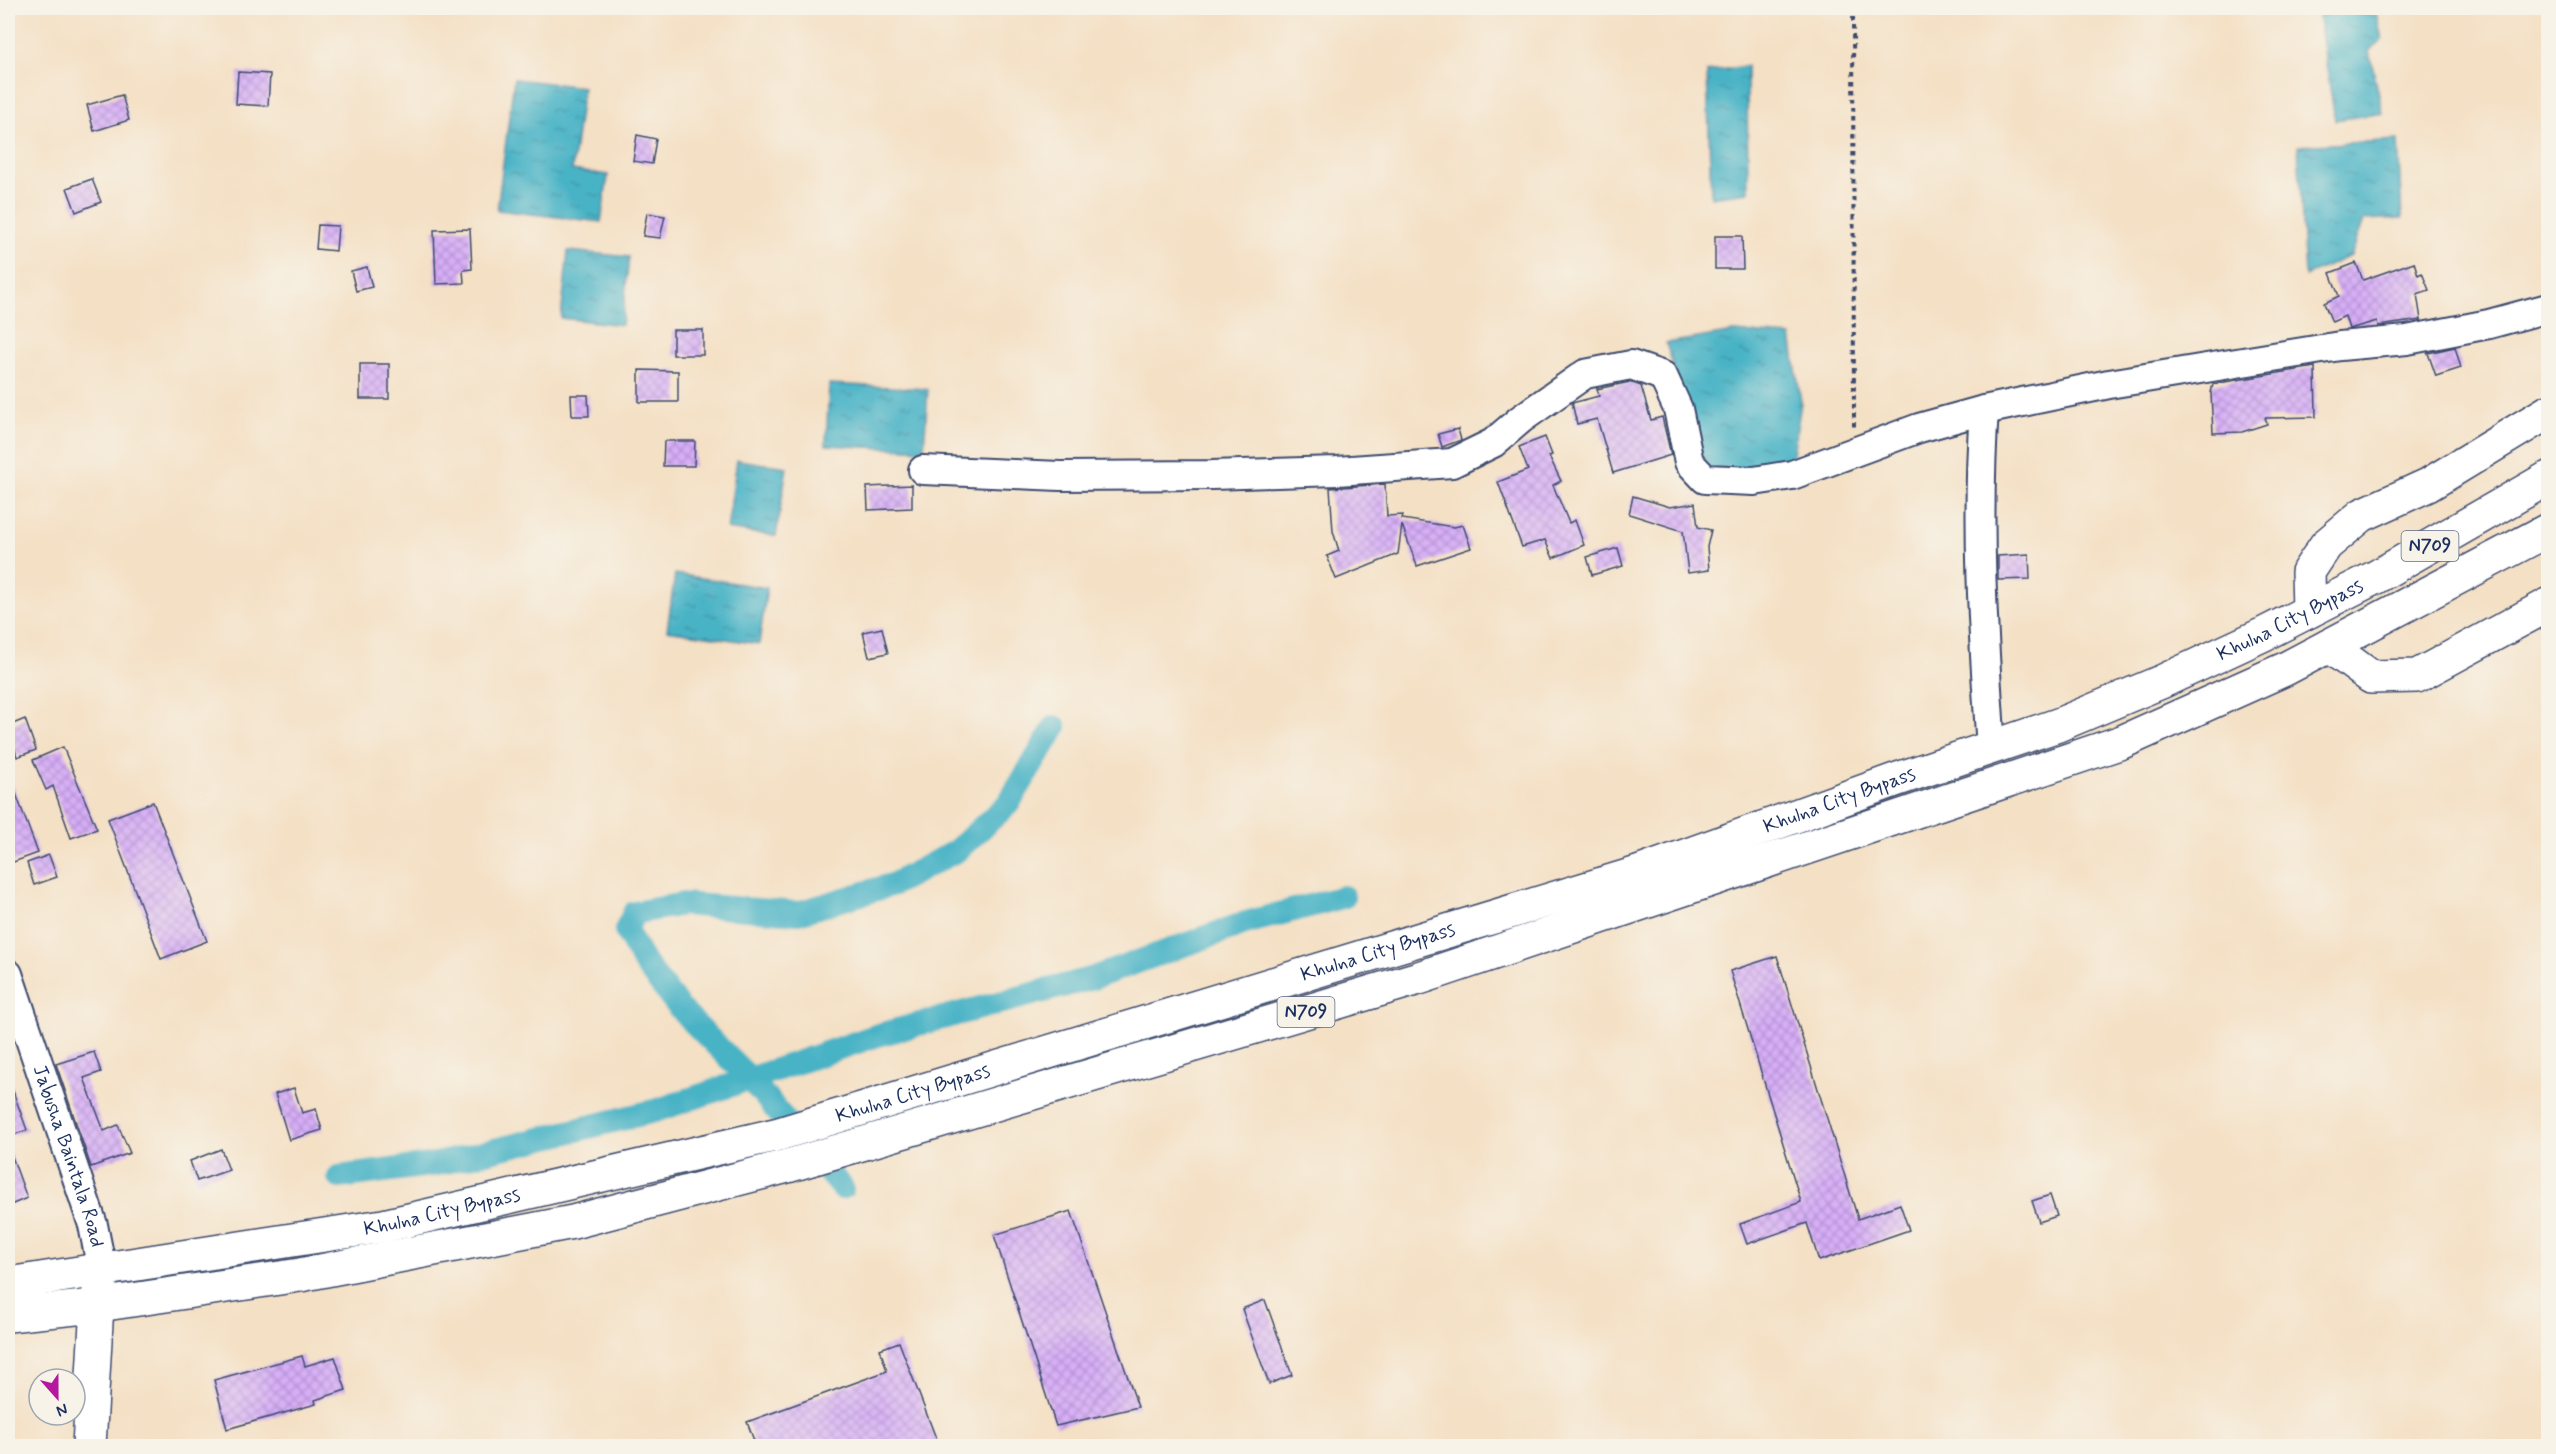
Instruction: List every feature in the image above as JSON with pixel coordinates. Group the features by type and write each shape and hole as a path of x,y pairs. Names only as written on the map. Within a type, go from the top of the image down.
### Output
{"main road":[{"path":"2309,611 2308,572 2326,545 2362,515 2428,485 2548,412"},
{"name":"Khulna City Bypass","path":"8,1284 383,1226 779,1134 1638,873 2058,725 2161,682 2376,577 2548,477"},
{"name":"Khulna City Bypass","path":"8,1315 97,1305 300,1275 573,1222 791,1165 1419,978 2122,742 2285,669 2548,530"},
{"path":"2329,646 2371,677 2417,676 2548,605"},
{"path":"89,1446 97,1305 102,1270"}],"street":[{"path":"923,470 1060,476 1212,475 1337,471 1452,463 1494,443 1521,419 1586,374 1631,365 1663,376 1678,409 1689,462 1706,479 1754,481 1791,475 1919,428 1984,410 2109,384 2236,362 2340,346 2407,340 2489,324 2548,308"},
{"path":"1984,410 1981,456 1980,591 1990,748"},
{"name":"Jabusha Baintala Road","path":"8,974 93,1225 102,1270"}],"path":[{"path":"1853,8 1854,452"}],"water":[{"path":"2334,8 2361,8 2376,13 2382,39 2369,51 2383,113 2335,120 2318,12"},
{"path":"1747,66 1748,192 1711,197 1707,72"},
{"path":"514,79 583,87 572,170 608,175 601,222 497,210"},
{"path":"2398,140 2402,218 2364,220 2351,256 2305,276 2298,146"},
{"path":"568,251 629,257 622,325 561,318"},
{"path":"1734,332 1791,336 1801,402 1792,461 1715,474 1693,457 1688,415 1666,343"},
{"path":"829,384 928,389 924,450 826,445"},
{"path":"737,460 787,467 776,536 727,529"},
{"path":"675,574 767,588 759,644 667,630"}],"building":[{"path":"238,72 270,74 268,106 236,104"},
{"path":"122,95 129,120 94,131 87,105"},
{"path":"637,135 656,139 652,164 633,161"},
{"path":"92,179 101,202 76,212 67,188"},
{"path":"647,213 665,216 660,238 643,236"},
{"path":"318,225 338,226 336,251 316,249"},
{"path":"470,229 472,269 463,270 464,283 436,284 434,230"},
{"path":"1715,236 1742,236 1743,269 1715,269"},
{"path":"2414,262 2418,275 2422,273 2429,290 2417,294 2421,320 2378,326 2377,321 2349,329 2345,316 2332,322 2324,303 2339,296 2330,273 2356,263 2363,280"},
{"path":"367,267 372,287 356,291 351,271"},
{"path":"673,330 703,330 703,355 673,355"},
{"path":"2455,347 2461,368 2436,376 2428,353"},
{"path":"360,364 389,364 389,399 360,399"},
{"path":"2315,367 2316,417 2265,418 2267,424 2242,432 2213,433 2211,393 2213,384"},
{"path":"639,370 678,371 678,402 639,402"},
{"path":"1630,382 1641,386 1651,420 1662,417 1671,455 1613,473 1597,419 1577,424 1572,403 1599,396 1597,389"},
{"path":"571,395 588,395 589,416 572,416"},
{"path":"1458,429 1461,440 1442,447 1438,434"},
{"path":"1545,437 1552,455 1549,456 1561,481 1553,485 1569,523 1575,520 1584,545 1553,558 1545,540 1522,547 1498,482 1528,470 1519,447"},
{"path":"664,441 695,441 694,466 663,466"},
{"path":"1385,484 1387,516 1403,515 1402,519 1454,527 1463,525 1471,548 1417,566 1402,525 1398,554 1336,579 1327,556 1339,551 1333,531 1330,488"},
{"path":"912,485 912,508 868,510 867,487"},
{"path":"1633,496 1670,507 1695,503 1698,527 1711,530 1707,547 1709,570 1688,573 1683,531 1629,514"},
{"path":"1618,548 1623,566 1592,575 1587,557"},
{"path":"2029,554 2030,579 1998,580 1998,556"},
{"path":"882,628 888,653 869,657 863,632"},
{"path":"25,719 36,750 17,757 8,726"},
{"path":"63,747 97,829 71,838 53,786 46,790 33,760"},
{"path":"8,776 38,853 8,864"},
{"path":"153,802 207,941 161,959 108,819"},
{"path":"49,855 57,877 34,885 27,863"},
{"path":"1777,956 1858,1219 1900,1204 1909,1230 1819,1261 1807,1223 1747,1244 1740,1224 1801,1202 1730,971"},
{"path":"94,1052 101,1072 84,1078 104,1131 118,1125 130,1153 91,1167 56,1064"},
{"path":"8,1083 10,1083 27,1130 8,1137"},
{"path":"294,1088 302,1113 316,1109 322,1130 289,1140 275,1094"},
{"path":"221,1149 229,1170 197,1181 190,1161"},
{"path":"10,1151 27,1198 8,1206 8,1152"},
{"path":"2050,1195 2057,1216 2039,1222 2032,1201"},
{"path":"1071,1211 1138,1407 1056,1426 994,1235"},
{"path":"1265,1300 1292,1375 1269,1384 1242,1309"},
{"path":"899,1342 939,1446 756,1446 747,1422 887,1371 880,1349"},
{"path":"302,1356 305,1366 335,1357 346,1390 315,1400 316,1404 227,1429 214,1380"}],"waterway":[{"path":"842,1188 751,1080 682,1011 644,963 626,930 634,913 683,904 798,913 894,884 956,851 1008,804 1055,727"},
{"path":"339,1177 437,1164 658,1110 878,1035 1093,978 1245,923 1343,897"}]}
